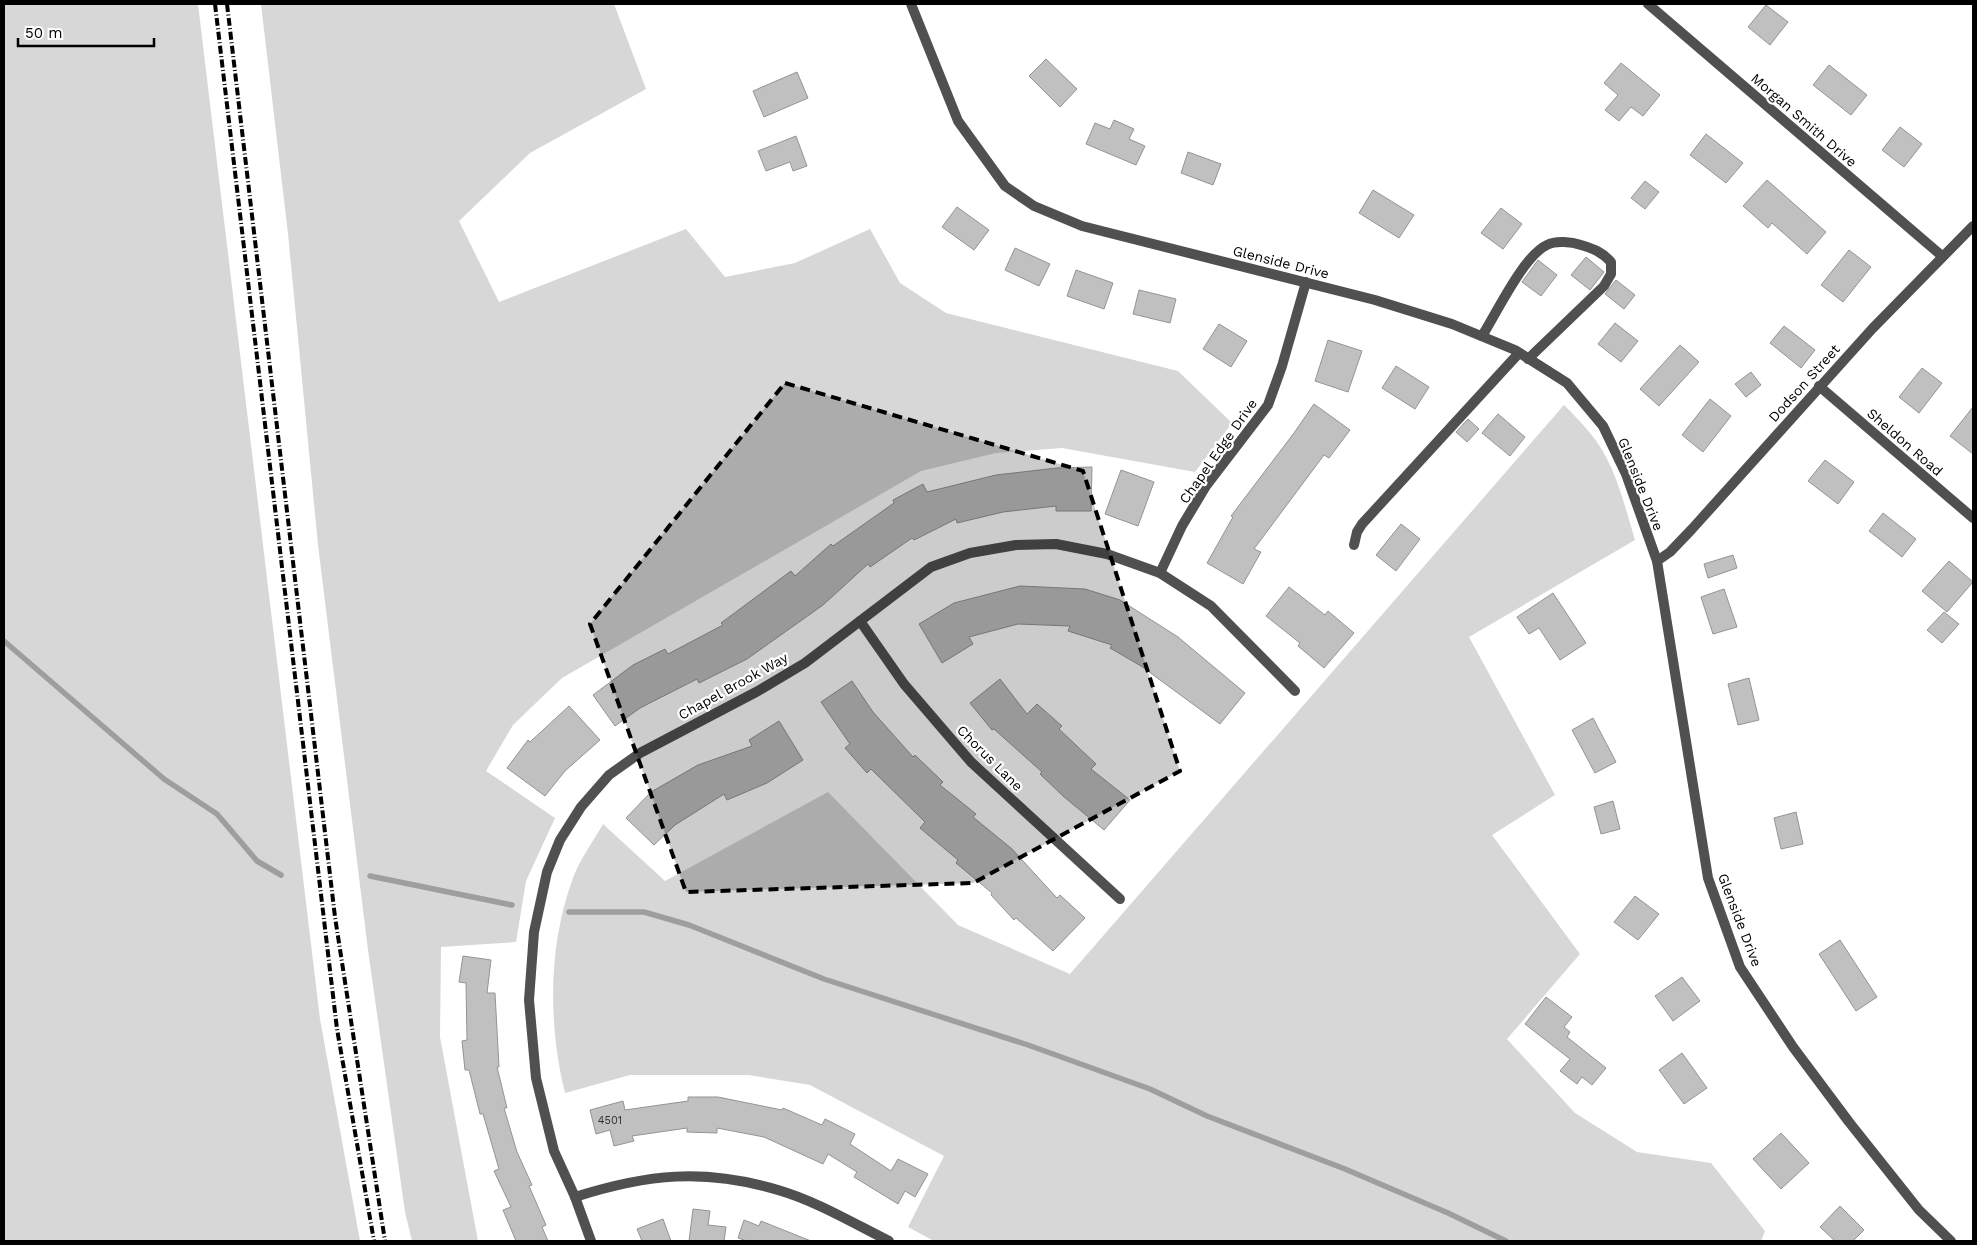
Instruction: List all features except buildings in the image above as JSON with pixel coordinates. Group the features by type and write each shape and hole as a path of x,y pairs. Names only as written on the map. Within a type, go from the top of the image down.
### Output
{"street":[{"name":"Glenside Drive","path":"911,4 958,121 1005,186 1034,206 1082,226 1306,282 1385,303 1452,324 1519,353 1567,382 1603,426 1626,474 1657,561 1708,878 1740,967 1793,1047 1849,1122 1919,1210 1951,1241"},
{"name":"Morgan Smith Drive","path":"1648,4 1942,256"},
{"name":"Dodson Street","path":"1657,561 1670,552 1692,529 1819,386 1942,256 1973,226"},
{"path":"1482,336 1520,272 1545,245 1553,243 1577,244 1603,253 1611,262 1611,274 1604,286 1528,359"},
{"name":"Chapel Edge Drive","path":"1160,573 1182,526 1206,486 1268,405 1282,366 1306,282"},
{"path":"1354,545 1357,532 1362,524 1519,353"},
{"name":"Sheldon Road","path":"1819,386 1973,518"},
{"name":"Chapel Brook Way","path":"591,1241 575,1197 554,1151 536,1078 528,1000 534,932 547,872 560,840 581,806 609,775 640,753 758,691 805,663 931,567 970,553 1016,545 1056,544 1108,554 1160,573 1211,606 1296,691"},
{"name":"Chorus Lane","path":"860,621 904,684 971,762 1120,899"},
{"path":"575,1197 656,1177 693,1175 729,1178 779,1190 825,1209 889,1241"}],"highlighted area":[{"path":"785,383 1083,471 1180,771 973,883 686,892 590,624"}],"shaded area":[{"path":"4,4 198,4 320,1019 360,1241 4,1241"},
{"path":"261,4 614,4 646,89 530,153 459,221 499,302 686,229 725,277 795,263 870,229 900,283 946,313 1178,371 1232,423 1195,472 1062,448 996,453 921,471 562,678 513,725 486,771 555,818 526,881 516,942 441,947 440,1037 478,1241 412,1241 405,1212 368,950 318,545 288,234"},
{"path":"1564,405 1599,444 1606,457 1623,498 1635,540 1469,637 1555,795 1492,835 1580,954 1507,1039 1575,1113 1637,1152 1711,1163 1765,1231 1761,1241 934,1241 908,1227 944,1156 810,1085 748,1075 630,1075 565,1093 559,1067 553,1012 555,957 559,930 573,878 603,824 665,881 828,792 958,925 1070,974"}],"waterway":[{"path":"4,641 164,779 217,814 257,861 281,875"},
{"path":"370,876 512,905"},
{"path":"569,912 644,912 689,925 824,979 1028,1045 1150,1089 1207,1116 1345,1169 1448,1213 1506,1241"}],"railway":[{"path":"215,4 337,1029 374,1241"},
{"path":"227,4 335,917 385,1241"}]}
